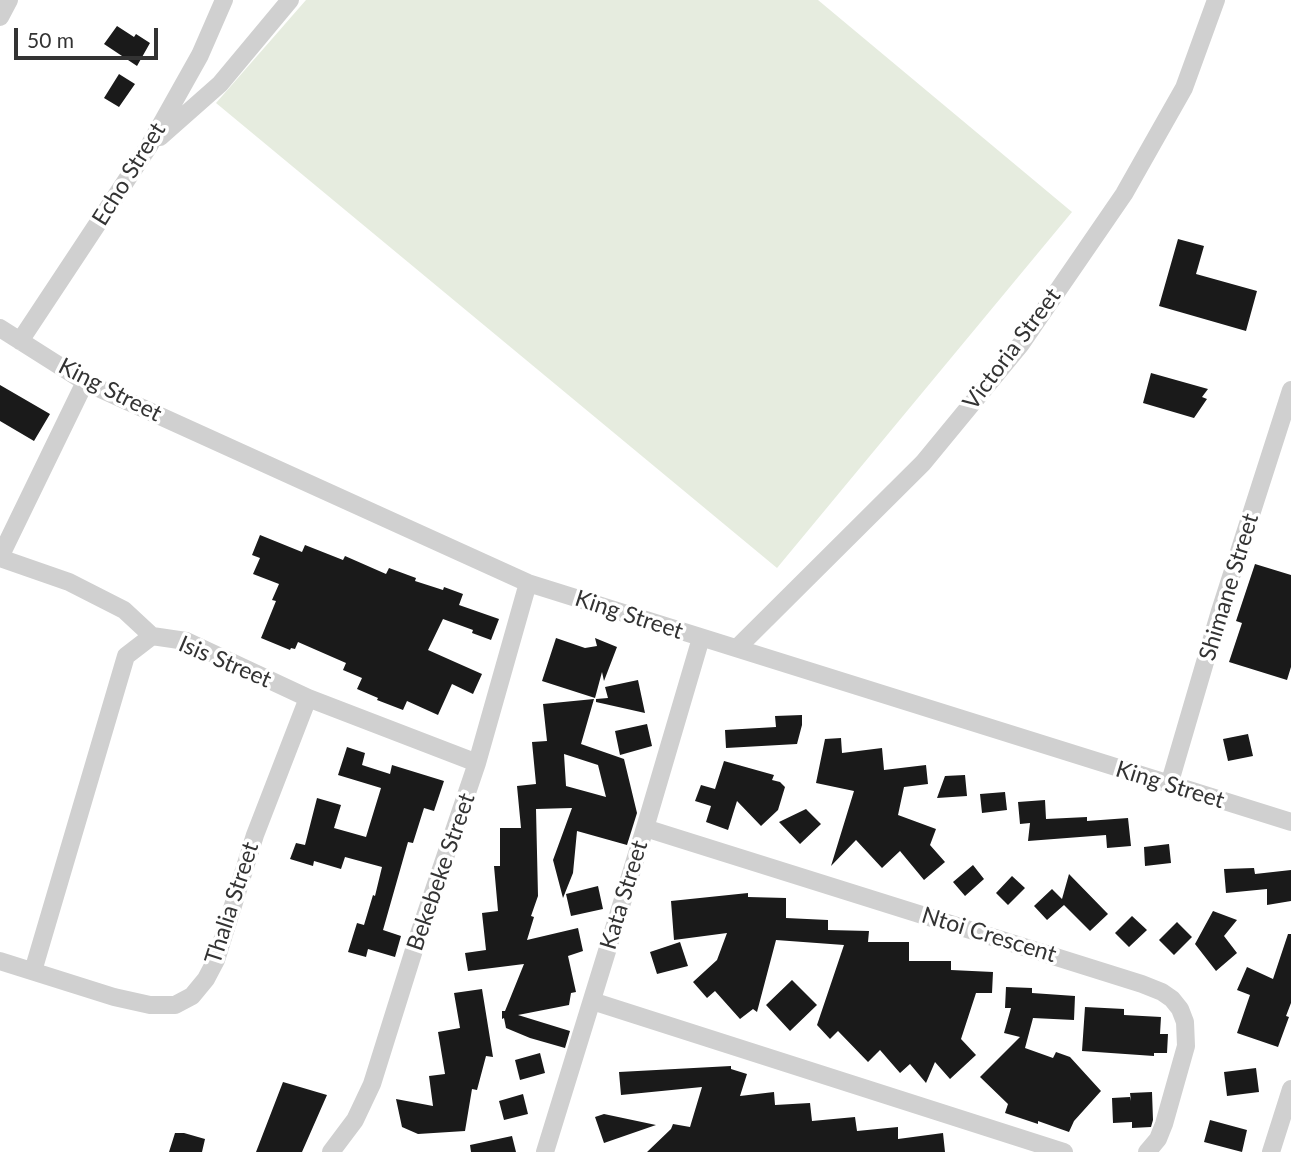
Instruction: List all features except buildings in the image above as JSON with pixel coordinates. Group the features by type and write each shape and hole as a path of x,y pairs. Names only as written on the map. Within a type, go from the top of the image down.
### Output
{"street":[{"path":"0,17 9,0"},
{"name":"Echo Street","path":"20,341 149,146 200,55 224,0"},
{"path":"149,146 220,83 290,0"},
{"name":"Victoria Street","path":"737,648 923,463 1021,344 1131,183 1184,88 1216,0"},
{"name":"King Street","path":"0,328 85,382 528,583 1291,822"},
{"path":"85,382 0,558 69,582 124,610 152,636"},
{"name":"Shimane Street","path":"1169,785 1220,611 1291,390"},
{"name":"Bekebeke Street","path":"331,1152 355,1121 372,1084 477,762 528,583"},
{"name":"Isis Street","path":"33,971 125,656 152,636 186,641 308,698 477,762"},
{"name":"Kata Street","path":"545,1152 701,638"},
{"name":"Thalia Street","path":"0,961 114,997 150,1005 175,1005 192,996 206,979 216,960 255,835 308,698"},
{"name":"Ntoi Crescent","path":"645,828 1162,992 1180,1009 1185,1022 1186,1045 1164,1124 1158,1139 1147,1152"},
{"path":"592,1001 1064,1152"},
{"path":"1271,1152 1291,1089"}],"shaded area":[{"path":"306,0 818,0 1072,212 777,568 216,103"}]}
